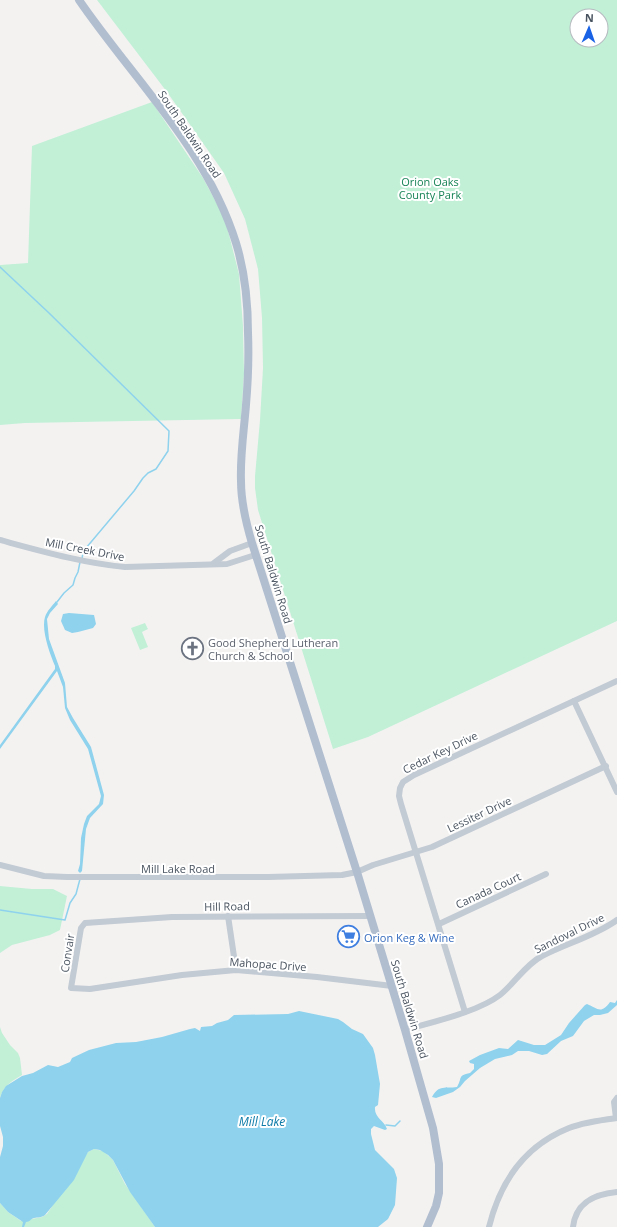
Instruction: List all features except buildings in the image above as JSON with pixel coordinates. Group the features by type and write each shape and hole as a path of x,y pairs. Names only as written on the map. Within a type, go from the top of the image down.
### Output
{"main road":[{"name":"South Baldwin Road","path":"79,0 159,106 203,170 221,204 237,244 246,290 248,332 248,377 241,460 241,481 245,517 255,555 357,872 433,1128 439,1164 439,1193 436,1206 427,1227"}],"street":[{"name":"Mill Creek Drive","path":"0,540 74,559 110,566 137,567 214,563 227,564 255,555"},
{"path":"214,563 230,551 252,543"},
{"name":"Cedar Key Drive","path":"465,1012 399,796 402,782 439,763 617,681"},
{"path":"574,701 617,792"},
{"name":"Lessiter Drive","path":"357,872 373,865 432,847 606,766"},
{"name":"Mill Lake Road","path":"0,865 44,876 96,878 319,876 342,875 357,872"},
{"name":"Canada Court","path":"439,924 546,874"},
{"path":"228,916 236,970"},
{"name":"Hill Road","path":"85,923 172,917 370,916"},
{"name":"Sandoval Drive","path":"405,1030 465,1012 487,1003 500,995 541,956 617,920"},
{"name":"Convair","path":"71,988 81,928 85,923"},
{"name":"Mahopac Drive","path":"71,988 90,989 182,975 236,970 392,986"},
{"path":"489,1227 497,1199 516,1166 527,1155 552,1136 570,1128 590,1122 616,1118 614,1102 617,1098"},
{"path":"573,1227 578,1212 590,1199 599,1194 617,1192"}],"green space":[{"name":"Orion Oaks County Park","path":"97,0 617,0 617,621 368,737 333,749 258,510 255,476 263,368 262,318 258,269 245,219 224,173 167,92"},
{"path":"152,102 203,178 225,219 239,274 243,326 244,374 241,419 25,423 0,425 0,265 28,263 32,146"},
{"path":"145,623 148,629 142,632 148,647 140,650 131,628"},
{"path":"0,886 53,889 67,896 60,930 50,935 12,945 0,953"},
{"path":"0,1027 10,1045 18,1053 22,1075 11,1082 3,1090 0,1098"},
{"path":"94,1149 103,1151 113,1160 125,1184 155,1227 0,1227 0,1203 8,1212 21,1221 42,1217 47,1214 88,1152"}],"water":[{"path":"56,601 58,604 47,619 49,639 65,683 67,707 91,747 104,795 103,804 90,818 86,829 82,871 80,873 78,871 80,864 81,838 84,824 87,816 99,804 101,796 88,749 70,720 65,708 63,687 57,671 0,749 0,745 55,669 47,642 44,622 47,613"},
{"path":"63,614 94,615 96,624 93,628 72,633 65,630 61,621"},
{"path":"617,1000 617,1005 608,1013 594,1015 584,1021 573,1036 561,1041 547,1054 542,1055 529,1051 518,1051 512,1055 495,1059 480,1068 453,1092 436,1098 432,1097 437,1090 457,1087 461,1077 470,1073 474,1069 474,1064 470,1063 469,1061 480,1055 499,1048 508,1049 518,1040 534,1045 545,1045 561,1035 569,1023 585,1005 587,1004 596,1009 601,1009 607,1006 610,1002 615,1003"},
{"name":"Mill Lake","path":"299,1011 338,1019 352,1029 363,1034 373,1048 380,1084 378,1105 375,1107 375,1111 387,1129 385,1130 374,1126 371,1129 371,1134 375,1150 394,1169 397,1178 395,1205 388,1219 378,1227 155,1227 130,1192 113,1160 100,1150 94,1149 88,1152 74,1180 44,1216 33,1218 26,1222 24,1227 22,1227 23,1222 8,1212 0,1203 0,1157 3,1146 3,1137 0,1126 0,1098 6,1086 22,1076 33,1073 48,1065 58,1067 70,1062 72,1058 89,1050 116,1043 136,1042 195,1028 200,1031 201,1027 212,1026 228,1020 234,1015 288,1014"}],"waterway":[{"path":"0,267 169,431 168,451 156,469 148,473 143,478 134,491 86,548 83,552 82,559"},
{"path":"57,602 73,585 80,562"},
{"path":"0,910 65,920 70,903 76,894 80,879"},
{"path":"386,1125 395,1126 400,1121"}],"place":[{"name":"Good Shepherd Lutheran Church & School","path":"193,648"},
{"name":"Orion Keg & Wine","path":"349,937"}]}
